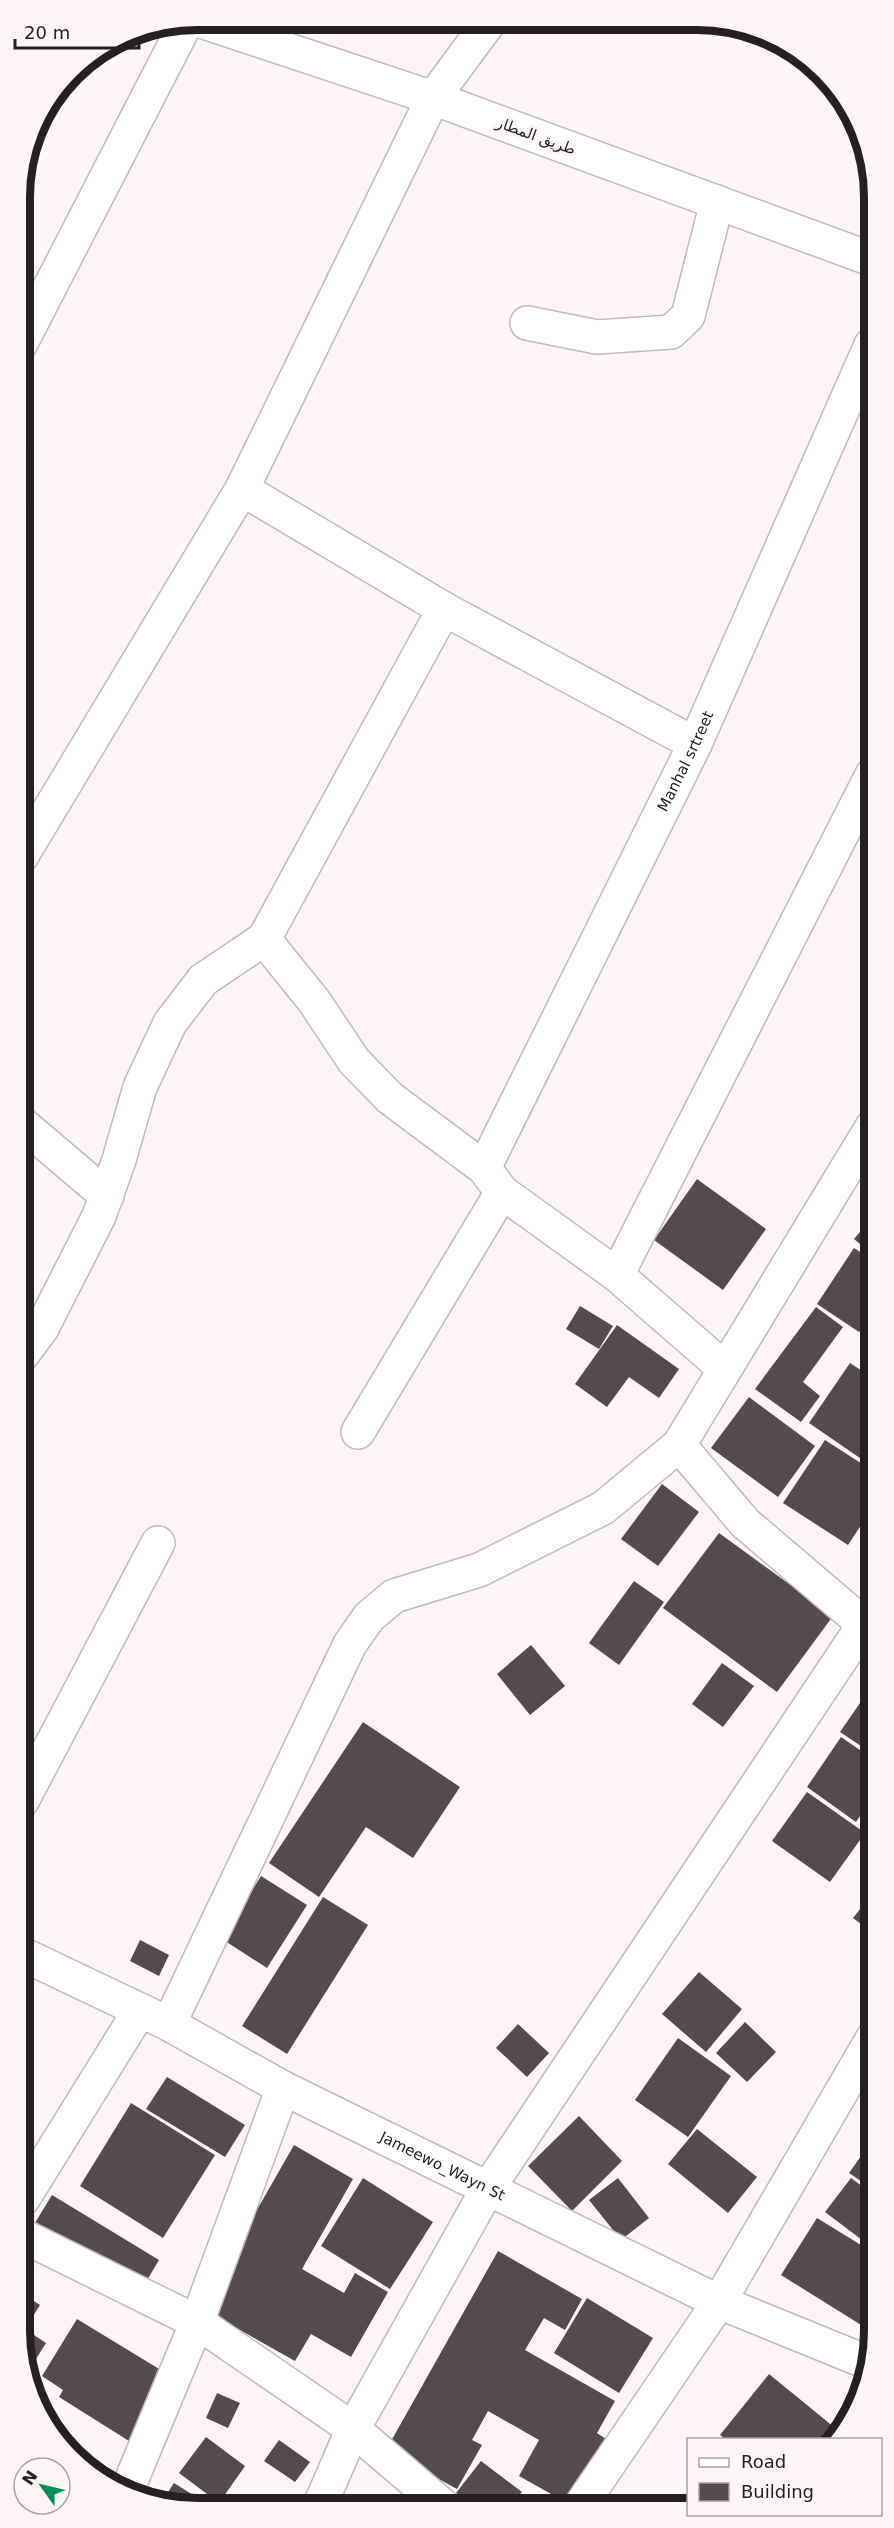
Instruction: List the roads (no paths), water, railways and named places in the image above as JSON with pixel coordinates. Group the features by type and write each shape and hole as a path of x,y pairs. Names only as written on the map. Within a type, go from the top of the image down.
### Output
{"street":[{"name":"طريق المطار","path":"228,30 433,98 864,256"},
{"path":"30,842 242,489 433,98 483,30"},
{"path":"30,326 182,31"},
{"path":"527,323 597,337 670,332 688,316 717,202"},
{"name":"Manhal srtreet","path":"358,1432 493,1180 695,744 864,361"},
{"path":"242,489 444,609 695,744"},
{"path":"30,1344 42,1328 99,1216 140,1087 170,1023 203,980 264,939 444,609"},
{"path":"617,1275 864,791"},
{"path":"264,939 314,1001 354,1061 390,1098 617,1275 725,1369"},
{"path":"30,1131 106,1196"},
{"path":"169,2024 350,1644 369,1617 394,1596 479,1569 603,1508 679,1445 864,1139"},
{"path":"679,1445 745,1523 864,1618"},
{"path":"30,1786 158,1543"},
{"path":"324,2498 353,2429 487,2190 864,1632"},
{"name":"Jameewo_Wayn St","path":"30,1958 169,2024 283,2088 487,2190 720,2302 862,2360"},
{"path":"30,2188 140,2010"},
{"path":"586,2498 720,2302 864,2053"},
{"path":"130,2484 198,2322 283,2088"},
{"path":"30,2239 198,2322 353,2429 434,2498"}]}
